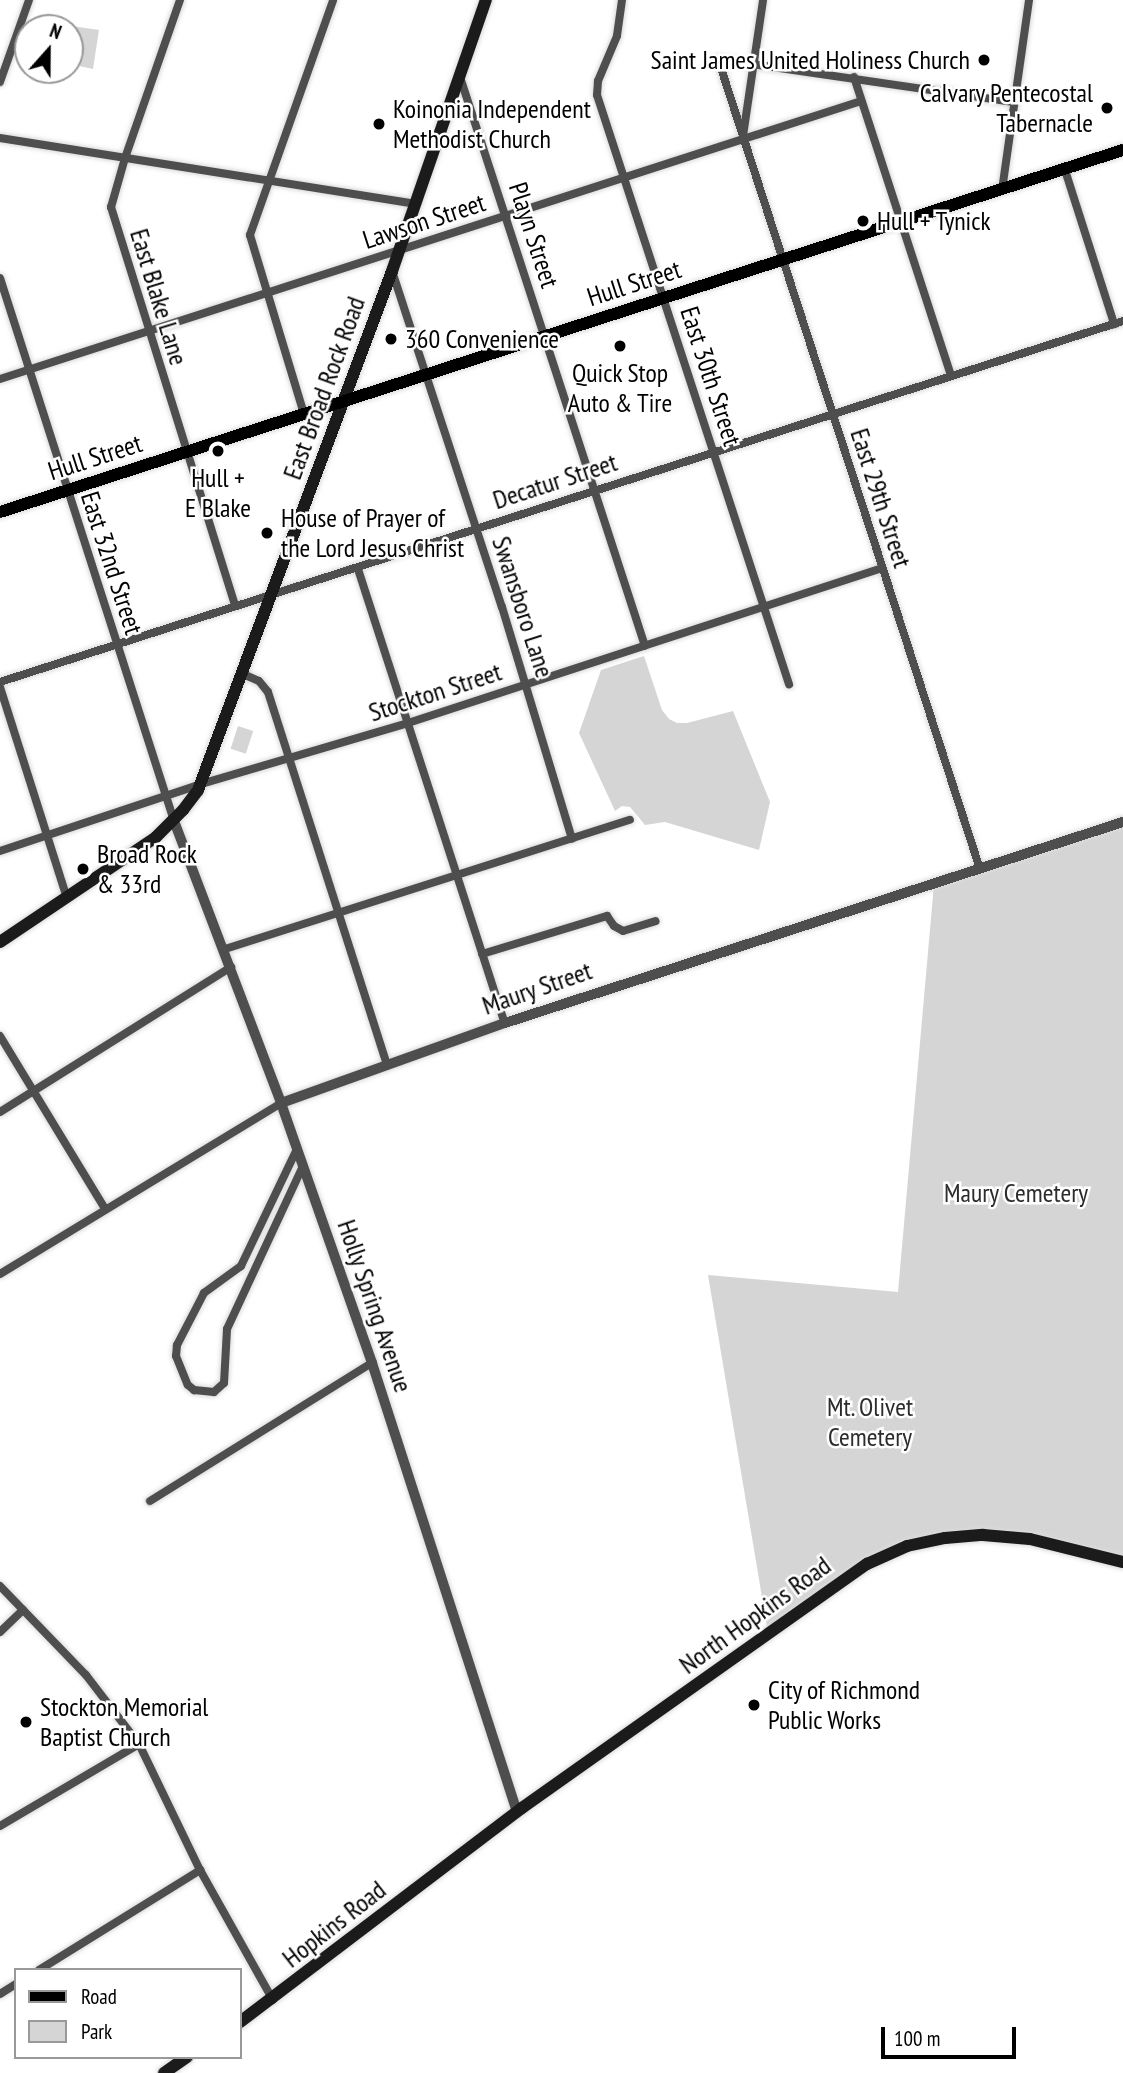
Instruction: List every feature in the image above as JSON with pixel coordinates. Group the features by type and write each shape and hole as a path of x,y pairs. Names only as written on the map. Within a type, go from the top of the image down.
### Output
{"main road":[{"name":"East Broad Rock Road","path":"0,942 156,837 174,821 201,784 392,271 486,0"},
{"name":"Hull Street","path":"0,512 1123,150"},
{"name":"North Hopkins Road","path":"455,1859 822,1593 867,1564 899,1549 945,1538 983,1535 1030,1539 1123,1563"},
{"name":"Hopkins Road","path":"242,2021 273,2000 455,1859"},
{"path":"164,2073 184,2059"}],"street":[{"path":"0,82 29,0"},
{"name":"East Blake Lane","path":"180,0 125,158 111,207 235,606"},
{"path":"304,414 265,294 250,235 333,0"},
{"name":"East 30th Street","path":"622,0 617,36 596,90 789,684"},
{"name":"East 29th Street","path":"743,139 764,0"},
{"path":"1002,190 1029,0"},
{"name":"East 29th Street","path":"754,63 718,59 980,869"},
{"path":"754,63 1013,103"},
{"name":"Playn Street","path":"460,77 645,646"},
{"path":"854,78 951,376"},
{"name":"Lawson Street","path":"0,379 861,101"},
{"path":"0,138 415,204"},
{"path":"1065,170 1114,324"},
{"name":"Swansboro Lane","path":"392,271 526,685 572,839"},
{"name":"East 32nd Street","path":"0,278 174,821"},
{"name":"Decatur Street","path":"0,682 1123,321"},
{"name":"Stockton Street","path":"0,851 201,784 408,723 882,568"},
{"path":"358,569 505,1023"},
{"path":"243,674 259,681 268,692 387,1064"},
{"path":"0,687 67,898"},
{"path":"225,949 630,820"},
{"name":"Holly Spring Avenue","path":"174,821 225,949 372,1363 517,1812"},
{"name":"Maury Street","path":"0,1274 281,1103 505,1023 1123,822"},
{"path":"482,954 607,916 614,926 623,931 655,921"},
{"path":"0,1112 231,967"},
{"path":"0,1037 105,1209"},
{"path":"297,1149 244,1260 235,1272 205,1293 177,1345 176,1356 188,1385 194,1390 214,1392 224,1383 227,1329 302,1168"},
{"path":"150,1501 372,1363"},
{"path":"0,1586 86,1675 139,1744 200,1870 273,2000"},
{"path":"0,1632 23,1610"},
{"path":"0,1826 139,1744"},
{"path":"42,1968 200,1870"}],"green space":[{"path":"84,28 99,30 93,69 84,67"},
{"path":"644,656 662,710 669,719 677,723 687,723 733,711 770,802 759,850 665,822 645,825 630,807 622,806 615,811 579,733 601,670"},
{"path":"238,726 253,731 246,754 231,749"},
{"path":"1123,823 1123,1561 990,1538 904,1548 866,1567 768,1633 708,1275 898,1292 934,884"}],"place":[{"name":"Saint James United Holiness Church","path":"984,60"},
{"name":"Calvary Pentecostal Tabernacle","path":"1107,108"},
{"name":"Koinonia Independent Methodist Church","path":"379,124"},
{"name":"Hull + Tynick","path":"863,221"},
{"name":"360 Convenience","path":"391,339"},
{"name":"Quick Stop Auto & Tire","path":"620,346"},
{"name":"Hull + E Blake","path":"218,451"},
{"name":"House of Prayer of the Lord Jesus Christ","path":"267,533"},
{"name":"Broad Rock & 33rd","path":"83,869"},
{"name":"City of Richmond Public Works","path":"754,1705"},
{"name":"Stockton Memorial Baptist Church","path":"26,1722"}],"park label":[{"name":"Maury Cemetery","path":"1016,1193"},
{"name":"Mt. Olivet Cemetery","path":"870,1422"}]}
